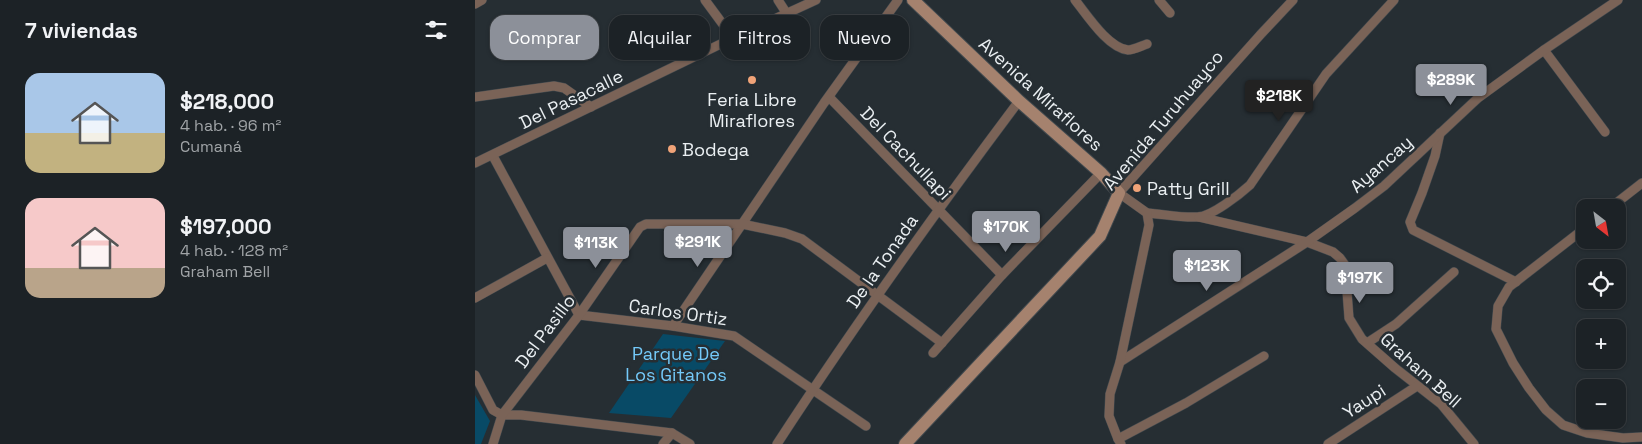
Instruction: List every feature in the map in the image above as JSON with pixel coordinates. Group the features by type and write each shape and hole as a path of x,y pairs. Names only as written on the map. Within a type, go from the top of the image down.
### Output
{"street":[{"path":"705,0 720,20"},
{"path":"778,0 787,14"},
{"name":"Del Pasacalle","path":"787,14 816,0"},
{"path":"673,326 829,97 898,0"},
{"name":"Avenida Miraflores","path":"913,0 1019,100 1101,173 1119,193 1147,213"},
{"path":"1075,0 1116,47 1130,50 1147,44"},
{"path":"1159,0 1170,13"},
{"name":"Avenida Turuhuayco","path":"905,444 1100,236 1119,193 1293,0"},
{"path":"1199,217 1226,204 1250,185 1326,74 1394,0"},
{"name":"Ayancay","path":"1121,362 1307,242 1384,186 1478,98 1544,50 1619,0"},
{"name":"Del Pasacalle","path":"475,163 493,156 720,44"},
{"path":"1544,50 1605,132"},
{"path":"475,97 554,86 564,88 591,108"},
{"name":"Del Cachullapi","path":"829,97 1001,275"},
{"name":"De la Tonada","path":"777,444 813,388 938,210 1019,100"},
{"path":"1440,133 1435,156 1410,222 1413,230 1513,285"},
{"path":"493,156 579,315"},
{"path":"933,353 1001,275 1101,173"},
{"path":"1622,199 1642,183"},
{"path":"1147,213 1149,225 1121,362 1110,394 1109,416 1119,441 1264,356"},
{"name":"Graham Bell","path":"1147,213 1199,217 1307,242 1333,252 1345,265 1349,318 1362,339 1441,404 1474,444"},
{"name":"Del Pasillo","path":"493,444 502,414 579,315 640,227 646,224 742,224"},
{"path":"742,224 785,233 802,239 942,342"},
{"path":"1576,235 1513,285 1498,306 1496,329 1513,363 1546,410 1563,425 1587,433 1623,438 1642,436"},
{"path":"475,298 547,258"},
{"path":"1367,343 1396,324 1454,272"},
{"name":"Carlos Ortiz","path":"579,315 673,326 734,336 867,426"},
{"path":"475,375 493,410 502,414 672,433 690,444"},
{"name":"Yaupi","path":"1328,444 1417,386"},
{"path":"663,444 672,433"}],"green space":[{"name":"Parque De Los Gitanos","path":"663,334 725,341 671,418 609,413"},
{"path":"475,395 490,421 481,444 475,444"}],"place":[{"name":"Feria Libre Miraflores","path":"752,80"},
{"name":"Bodega","path":"672,149"},
{"name":"Patty Grill","path":"1137,188"}]}
